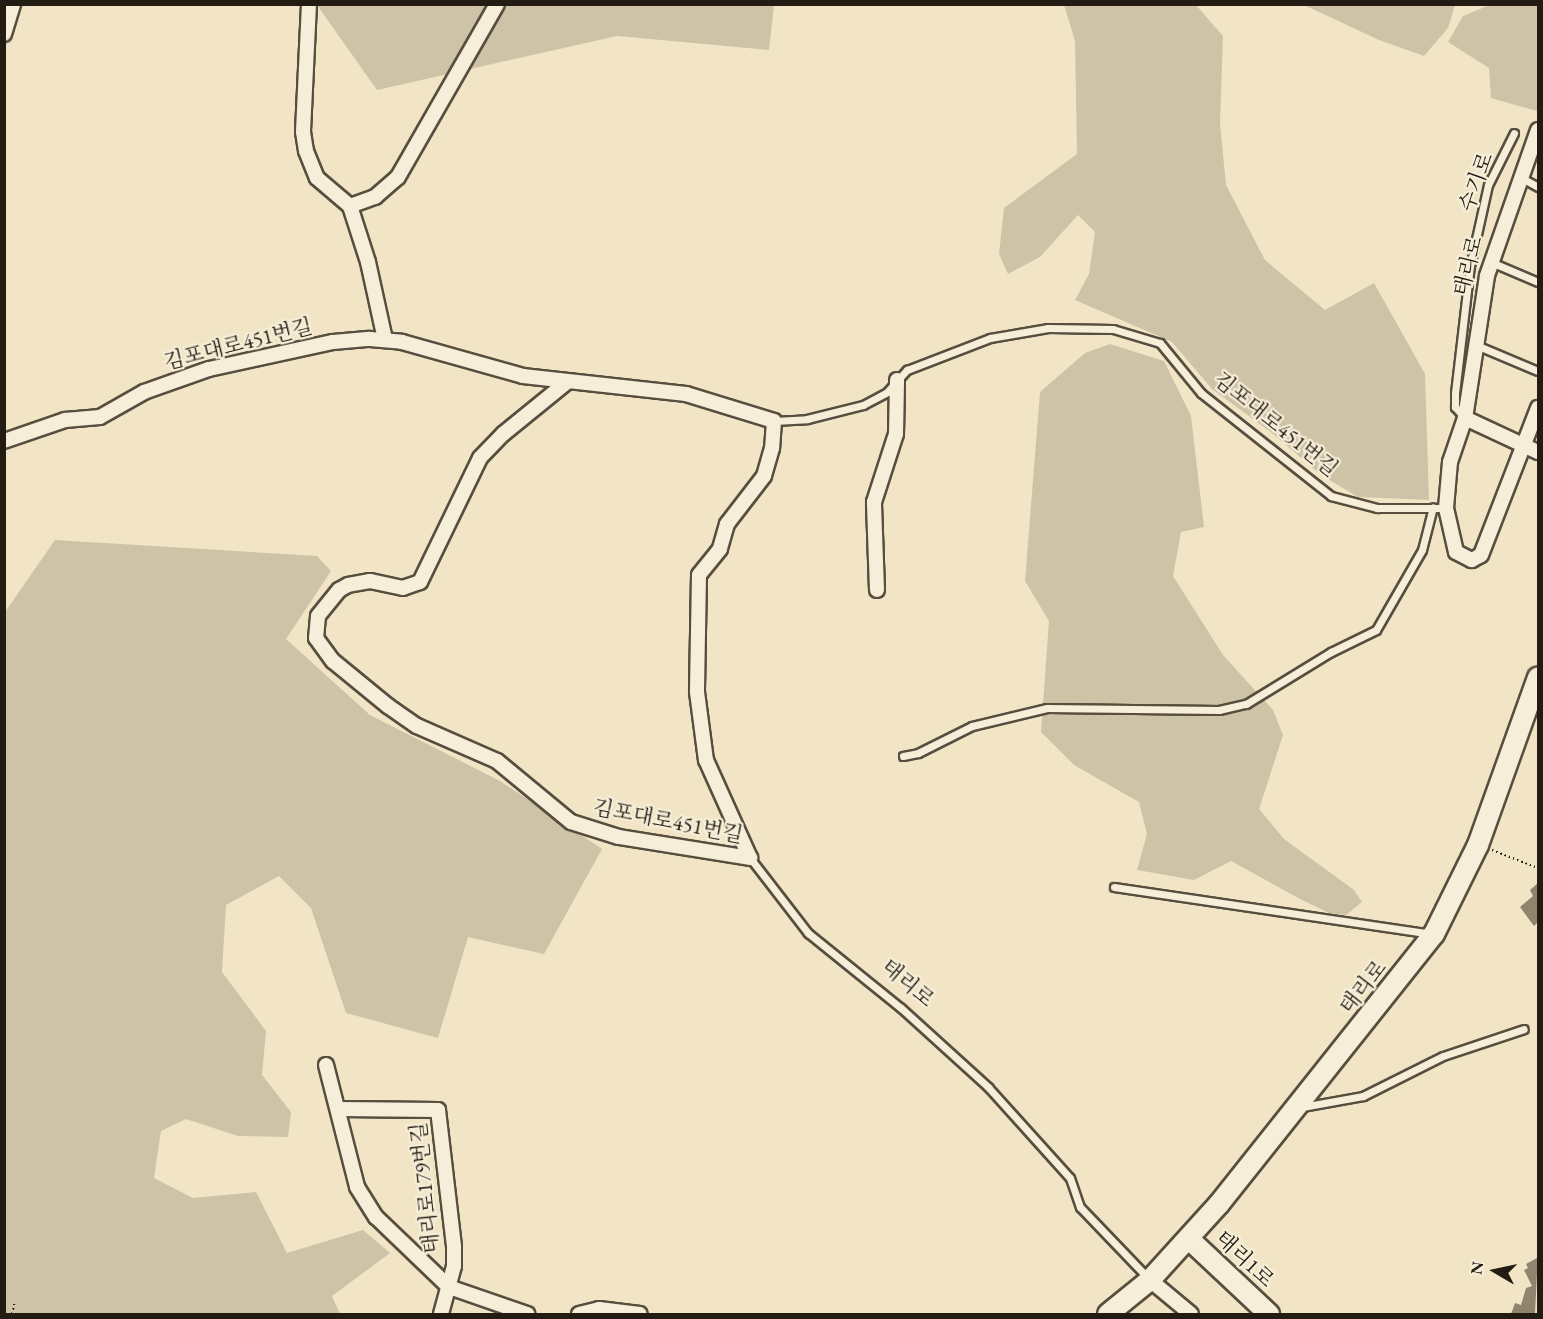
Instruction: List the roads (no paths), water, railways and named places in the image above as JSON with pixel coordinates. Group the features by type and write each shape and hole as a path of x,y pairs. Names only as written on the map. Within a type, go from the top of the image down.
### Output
{"street":[{"path":"4,34 13,4"},
{"path":"309,4 303,132 306,151 317,178 350,206 368,262 385,339"},
{"path":"350,206 375,197 398,177 497,4"},
{"name":"태리로","path":"1539,130 1491,262 1465,418 1450,462 1440,507 1456,552 1466,560 1478,558 1522,445 1539,408"},
{"name":"김포대로451번길","path":"4,441 65,420 100,417 163,383 209,369 333,342 385,339 504,372 567,382 686,394 774,421 772,448 764,476 727,524 720,549 699,575 698,692 706,760 750,858"},
{"path":"877,590 873,502 896,434 897,380"},
{"name":"김포대로451번길","path":"567,382 502,434 480,458 420,582 403,588 370,581 348,585 339,590 318,616 316,638 333,661 388,706 417,726 497,760 577,825 619,837 750,858"},
{"path":"1465,418 1539,452"},
{"name":"태리로","path":"1108,1314 1149,1280 1189,1239 1299,1107 1434,934 1478,845 1539,677"},
{"name":"태리로179번길","path":"326,1065 339,1109 351,1167 365,1204 449,1287 527,1314"},
{"name":"태리로179번길","path":"339,1109 438,1110 454,1247 449,1287 441,1314"},
{"name":"태리1로","path":"1189,1239 1269,1314"},
{"path":"1149,1280 1191,1314"},
{"path":"579,1314 599,1309 640,1314"}],"lane":[{"name":"수기로","path":"1465,418 1455,406 1455,393 1470,266 1488,185 1514,133"},
{"path":"1520,177 1539,187"},
{"path":"1491,262 1539,282"},
{"name":"김포대로451번길","path":"774,421 807,419 862,405 882,396 907,370 936,356 990,338 1048,328 1132,332 1160,343 1201,393 1331,496 1377,508 1440,507"},
{"path":"1476,345 1539,371"},
{"path":"903,756 918,753 972,726 1047,708 1219,710 1246,704 1331,652 1376,630 1422,550 1440,507"},
{"name":"태리로","path":"750,858 808,933 902,1008 988,1087 1070,1178 1080,1207 1149,1280"},
{"path":"1114,887 1434,934"},
{"path":"1299,1107 1363,1096 1443,1056 1524,1029"}]}
